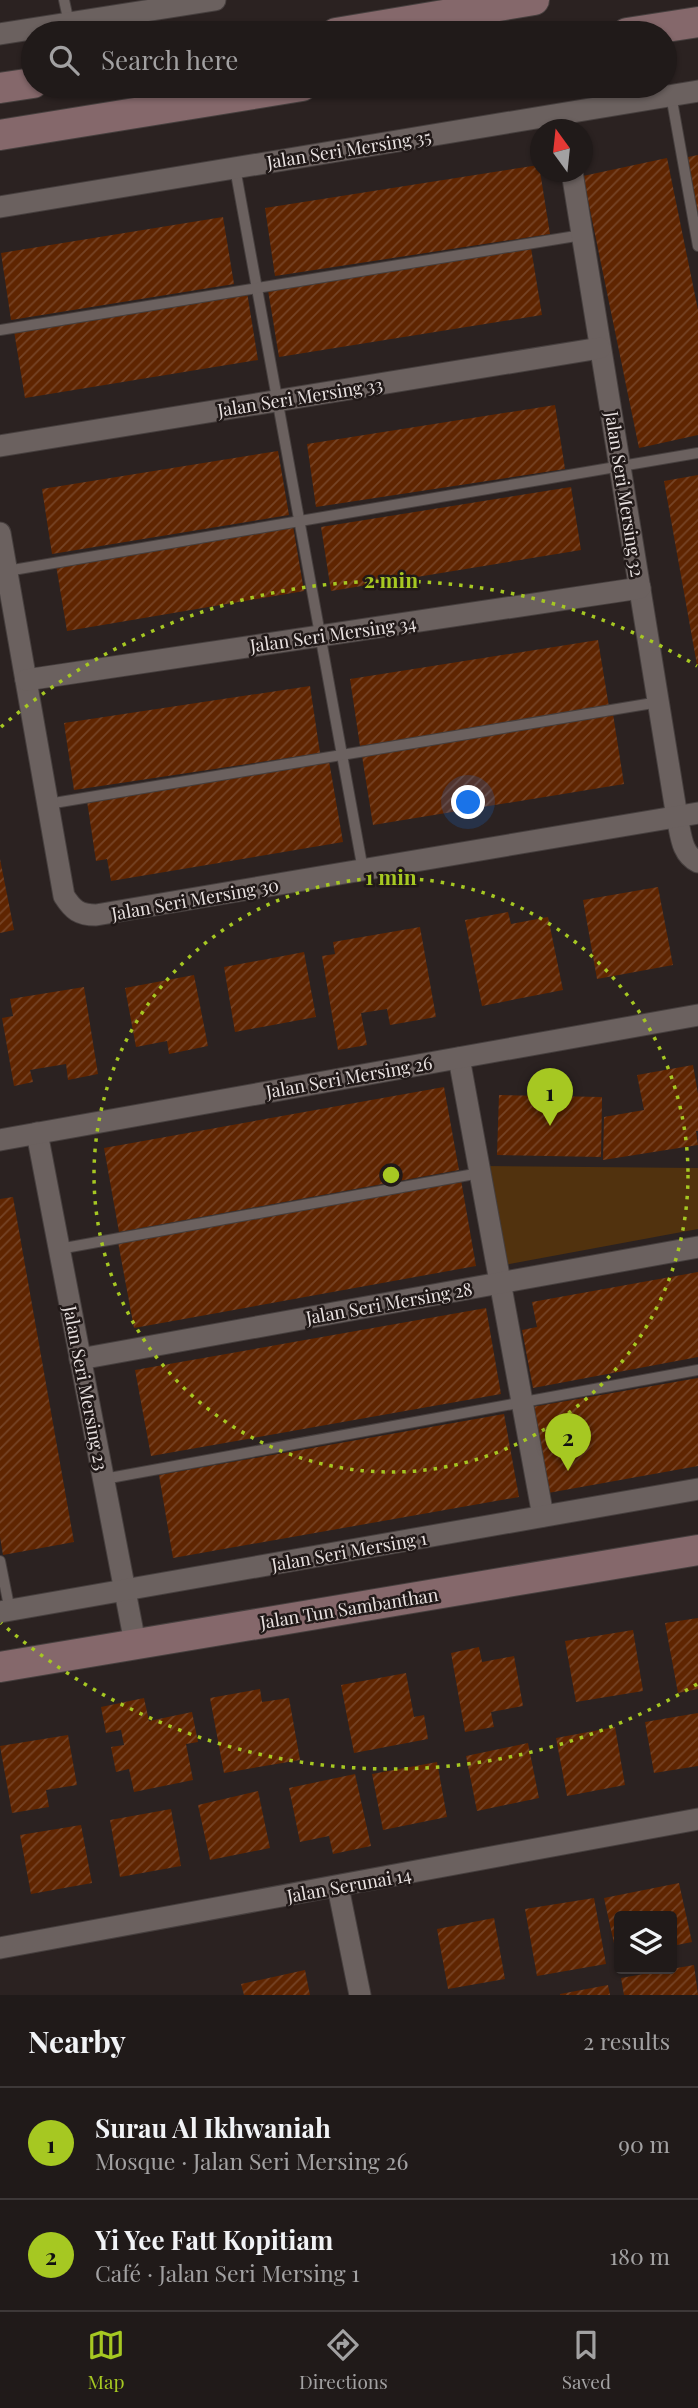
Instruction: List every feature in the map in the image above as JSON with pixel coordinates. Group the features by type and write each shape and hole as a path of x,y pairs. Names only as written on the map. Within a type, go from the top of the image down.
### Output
{"street":[{"path":"82,21 215,0"},
{"path":"384,21 435,8 534,0"},
{"path":"677,25 698,22"},
{"path":"0,34 21,31"},
{"path":"0,88 21,85"},
{"name":"Jalan Seri Mersing 35","path":"677,94 698,91"},
{"path":"0,135 171,98"},
{"name":"Jalan Seri Mersing 35","path":"572,119 659,98"},
{"name":"Jalan Seri Mersing 35","path":"0,207 235,168 530,126"},
{"name":"Jalan Seri Mersing 32","path":"574,182 659,702 688,815 684,848 689,858 698,862"},
{"name":"Jalan Seri Mersing 33","path":"0,446 600,348"},
{"name":"Jalan Seri Mersing 30","path":"0,533 64,896 73,910 84,915 688,815"},
{"name":"Jalan Seri Mersing 34","path":"26,680 640,588"},
{"name":"Jalan Seri Mersing 26","path":"0,1140 698,1015"},
{"path":"459,1058 543,1517"},
{"name":"Jalan Seri Mersing 23","path":"37,1133 130,1617"},
{"name":"Jalan Seri Mersing 28","path":"80,1359 698,1247"},
{"name":"Jalan Seri Mersing 1","path":"5,1611 130,1617 543,1517 698,1489"},
{"name":"Jalan Tun Sambanthan","path":"0,1667 130,1617 698,1550"},
{"name":"Jalan Serunai 14","path":"0,1948 698,1819"},
{"path":"338,1887 359,1995"}],"lane":[{"path":"65,0 69,21"},
{"path":"672,98 698,246"},
{"path":"235,168 363,870"},
{"path":"0,330 582,234"},
{"path":"7,571 698,453"},
{"path":"48,804 659,702"},
{"path":"59,1248 480,1173"},
{"path":"104,1479 698,1370"},
{"path":"0,1561 5,1611"}],"shaded area":[{"path":"485,1166 698,1168 698,1229 504,1265"}],"building":[{"path":"698,155 698,228 683,158"},
{"path":"667,158 698,310 698,435 639,448 584,182 593,182 593,174"},
{"path":"530,166 530,182 542,182 550,234 275,276 265,208"},
{"path":"223,217 234,284 11,320 1,253"},
{"path":"531,248 542,315 279,357 268,290"},
{"path":"247,292 258,360 25,398 14,331"},
{"path":"555,405 565,469 316,507 307,444"},
{"path":"278,451 289,515 52,554 42,489"},
{"path":"698,475 698,665 697,665 664,481"},
{"path":"571,487 581,550 331,591 321,527"},
{"path":"293,526 304,591 67,631 56,565"},
{"path":"598,640 609,707 360,746 350,679"},
{"path":"310,686 320,753 74,790 64,723"},
{"path":"613,714 624,784 373,825 362,756"},
{"path":"329,761 343,842 111,881 107,859 96,861 87,801"},
{"path":"0,859 14,930 0,933"},
{"path":"658,887 673,965 597,979 583,900"},
{"path":"508,912 511,924 548,917 563,990 482,1006 465,920"},
{"path":"420,927 436,1017 390,1025 387,1009 361,1013 367,1045 338,1050 322,956 335,954 333,942"},
{"path":"304,952 316,1017 235,1032 224,967"},
{"path":"194,975 208,1046 169,1054 167,1041 136,1047 125,988"},
{"path":"84,987 98,1074 68,1080 66,1064 30,1070 33,1082 14,1086 2,1018 13,1016 10,999"},
{"path":"693,1065 698,1094 698,1145 603,1160 604,1117 644,1110 637,1075"},
{"path":"444,1087 459,1170 119,1232 104,1148"},
{"path":"499,1095 602,1097 601,1157 497,1155"},
{"path":"461,1180 476,1266 134,1328 118,1242"},
{"path":"13,1197 74,1542 3,1555 0,1537 0,1199"},
{"path":"698,1272 698,1357 533,1388 522,1330 537,1327 532,1302"},
{"path":"486,1308 501,1394 151,1456 135,1370"},
{"path":"698,1378 698,1466 548,1493 532,1407"},
{"path":"504,1414 519,1497 173,1558 159,1475"},
{"path":"698,1618 698,1689 678,1693 665,1623"},
{"path":"633,1630 643,1691 576,1702 565,1641"},
{"path":"479,1647 482,1662 514,1656 523,1706 491,1712 494,1727 465,1732 451,1653"},
{"path":"406,1673 414,1717 424,1715 428,1739 354,1753 341,1685"},
{"path":"260,1689 262,1702 289,1698 300,1760 224,1773 210,1698"},
{"path":"144,1698 149,1721 192,1712 198,1742 186,1744 193,1780 134,1792 129,1769 116,1772 111,1747 124,1745 121,1730 106,1733 101,1707"},
{"path":"698,1713 698,1766 654,1773 645,1722"},
{"path":"615,1727 625,1785 567,1796 556,1738"},
{"path":"68,1735 77,1785 46,1790 49,1807 12,1813 0,1746"},
{"path":"528,1743 539,1798 477,1811 466,1756"},
{"path":"437,1762 447,1817 383,1830 372,1774"},
{"path":"355,1774 371,1846 333,1854 329,1836 300,1842 289,1788"},
{"path":"258,1791 270,1848 210,1860 198,1805"},
{"path":"171,1809 181,1866 120,1877 110,1820"},
{"path":"81,1825 92,1883 31,1894 20,1835"},
{"path":"679,1883 692,1942 677,1945 677,1911 614,1911 614,1943 604,1898"},
{"path":"594,1898 606,1964 537,1976 525,1909"},
{"path":"494,1918 505,1979 448,1989 437,1929"},
{"path":"694,1965 698,1995 624,1995 621,1978 643,1974 677,1974 677,1968"},
{"path":"305,1970 310,1995 244,1995 241,1984"},
{"path":"608,1985 610,1995 560,1995 560,1994"}],"place":[{"name":"Surau Al Ikhwaniah","path":"550,1126"},
{"name":"Yi Yee Fatt Kopitiam","path":"568,1471"}]}
